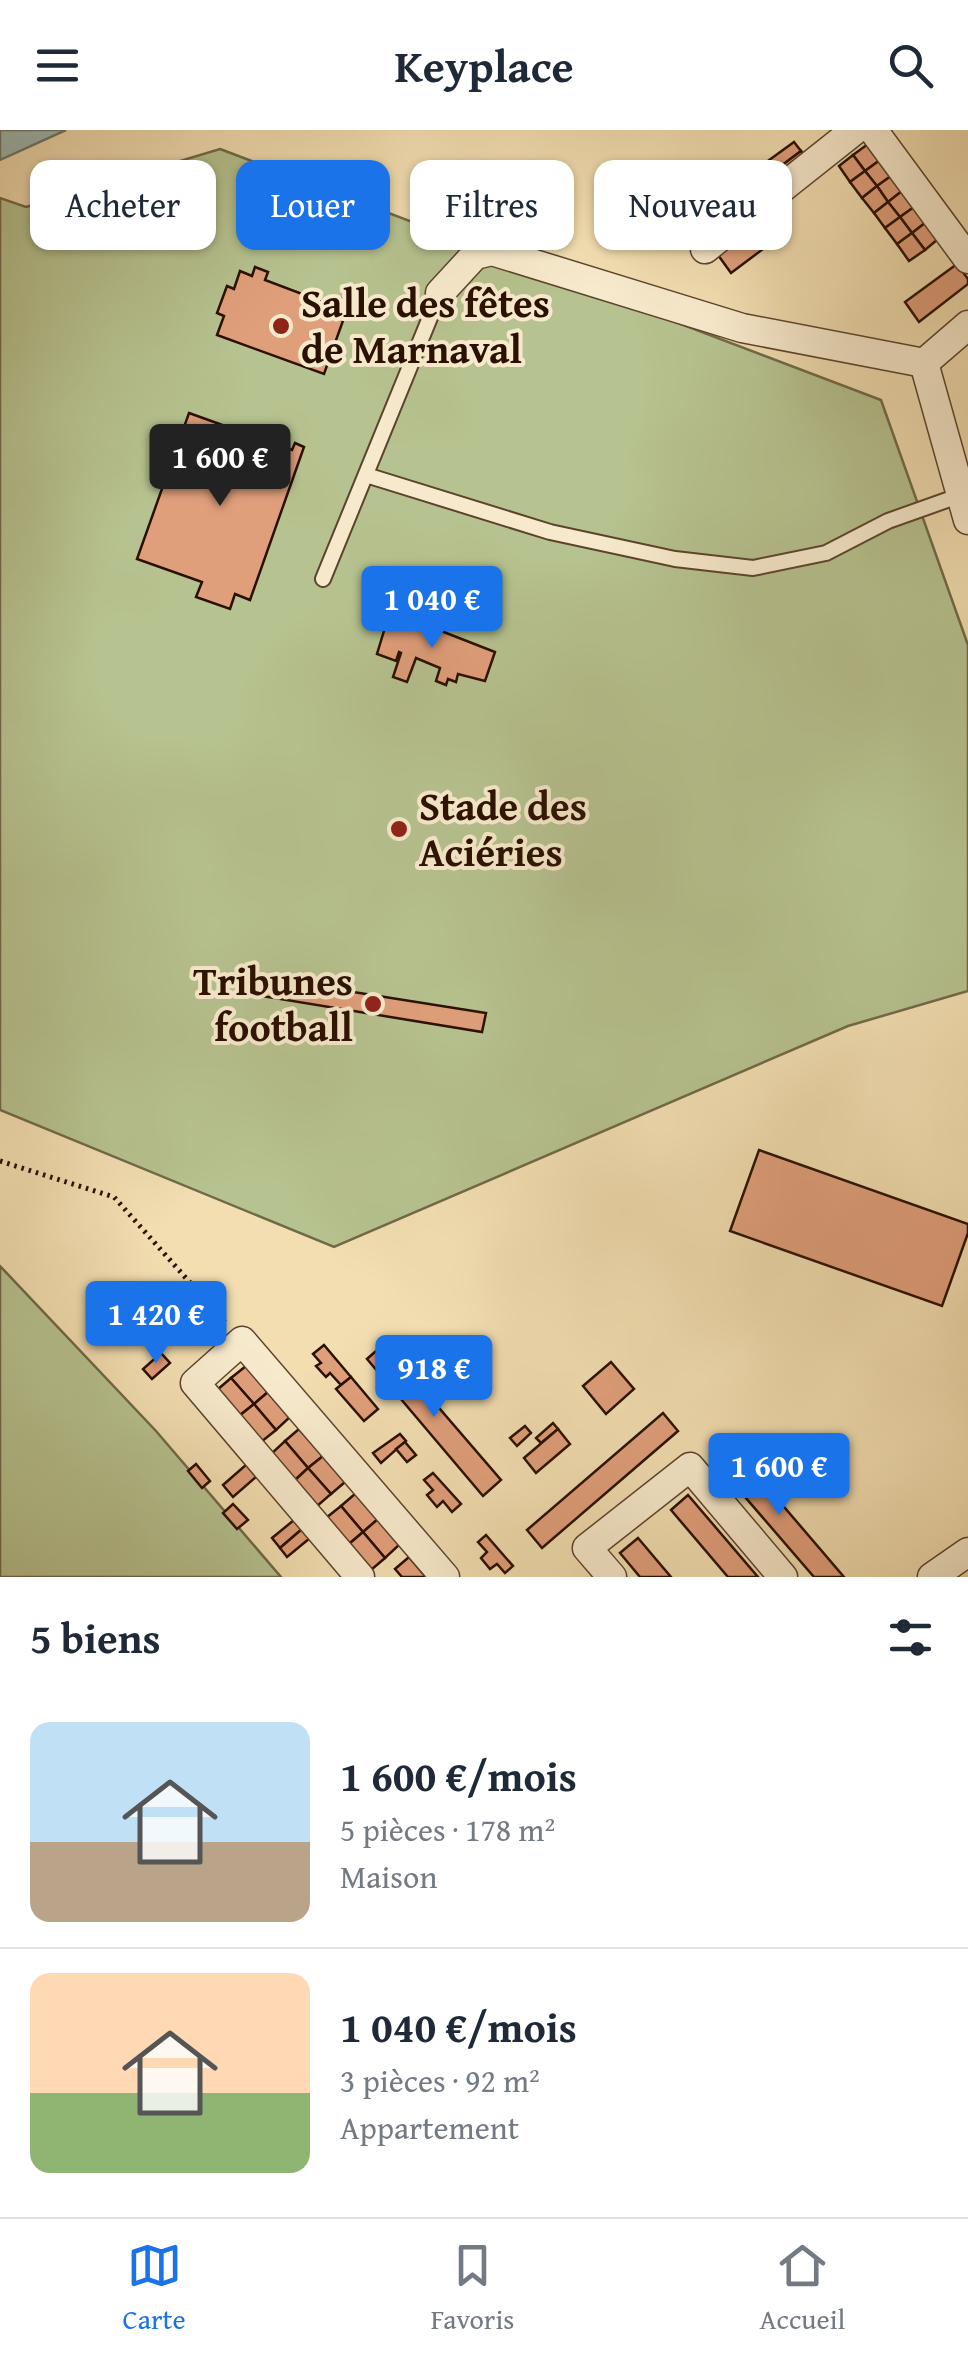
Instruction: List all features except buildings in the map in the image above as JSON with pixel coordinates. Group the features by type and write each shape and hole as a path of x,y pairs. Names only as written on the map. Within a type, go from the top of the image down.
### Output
{"street":[{"path":"792,180 855,130"},
{"path":"873,130 968,259"},
{"path":"440,292 475,255 492,252 742,328 924,363"},
{"path":"924,363 968,325"},
{"path":"924,363 966,512"},
{"path":"360,1577 196,1383 242,1341 445,1577"},
{"path":"612,1577 587,1548 690,1466 783,1577"},
{"path":"932,1577 968,1552"}],"lane":[{"path":"323,579 440,292"},
{"path":"366,474 550,532 674,559 753,568 826,553 888,522 966,512"}],"path":[{"path":"0,1161 114,1197 242,1341"}],"green space":[{"path":"220,149 249,160 236,160 236,250 390,250 390,214 410,221 410,250 486,250 881,400 968,645 968,991 848,1026 334,1247 0,1110 0,198 30,206 30,250 216,250 216,160 183,160"},
{"path":"0,1266 156,1431 281,1577 0,1577"}],"water":[{"path":"0,130 66,130 0,160"}],"place":[{"name":"Salle des fêtes de Marnaval","path":"281,326"},
{"name":"Stade des Aciéries","path":"399,829"},
{"name":"Tribunes football","path":"373,1004"}]}
